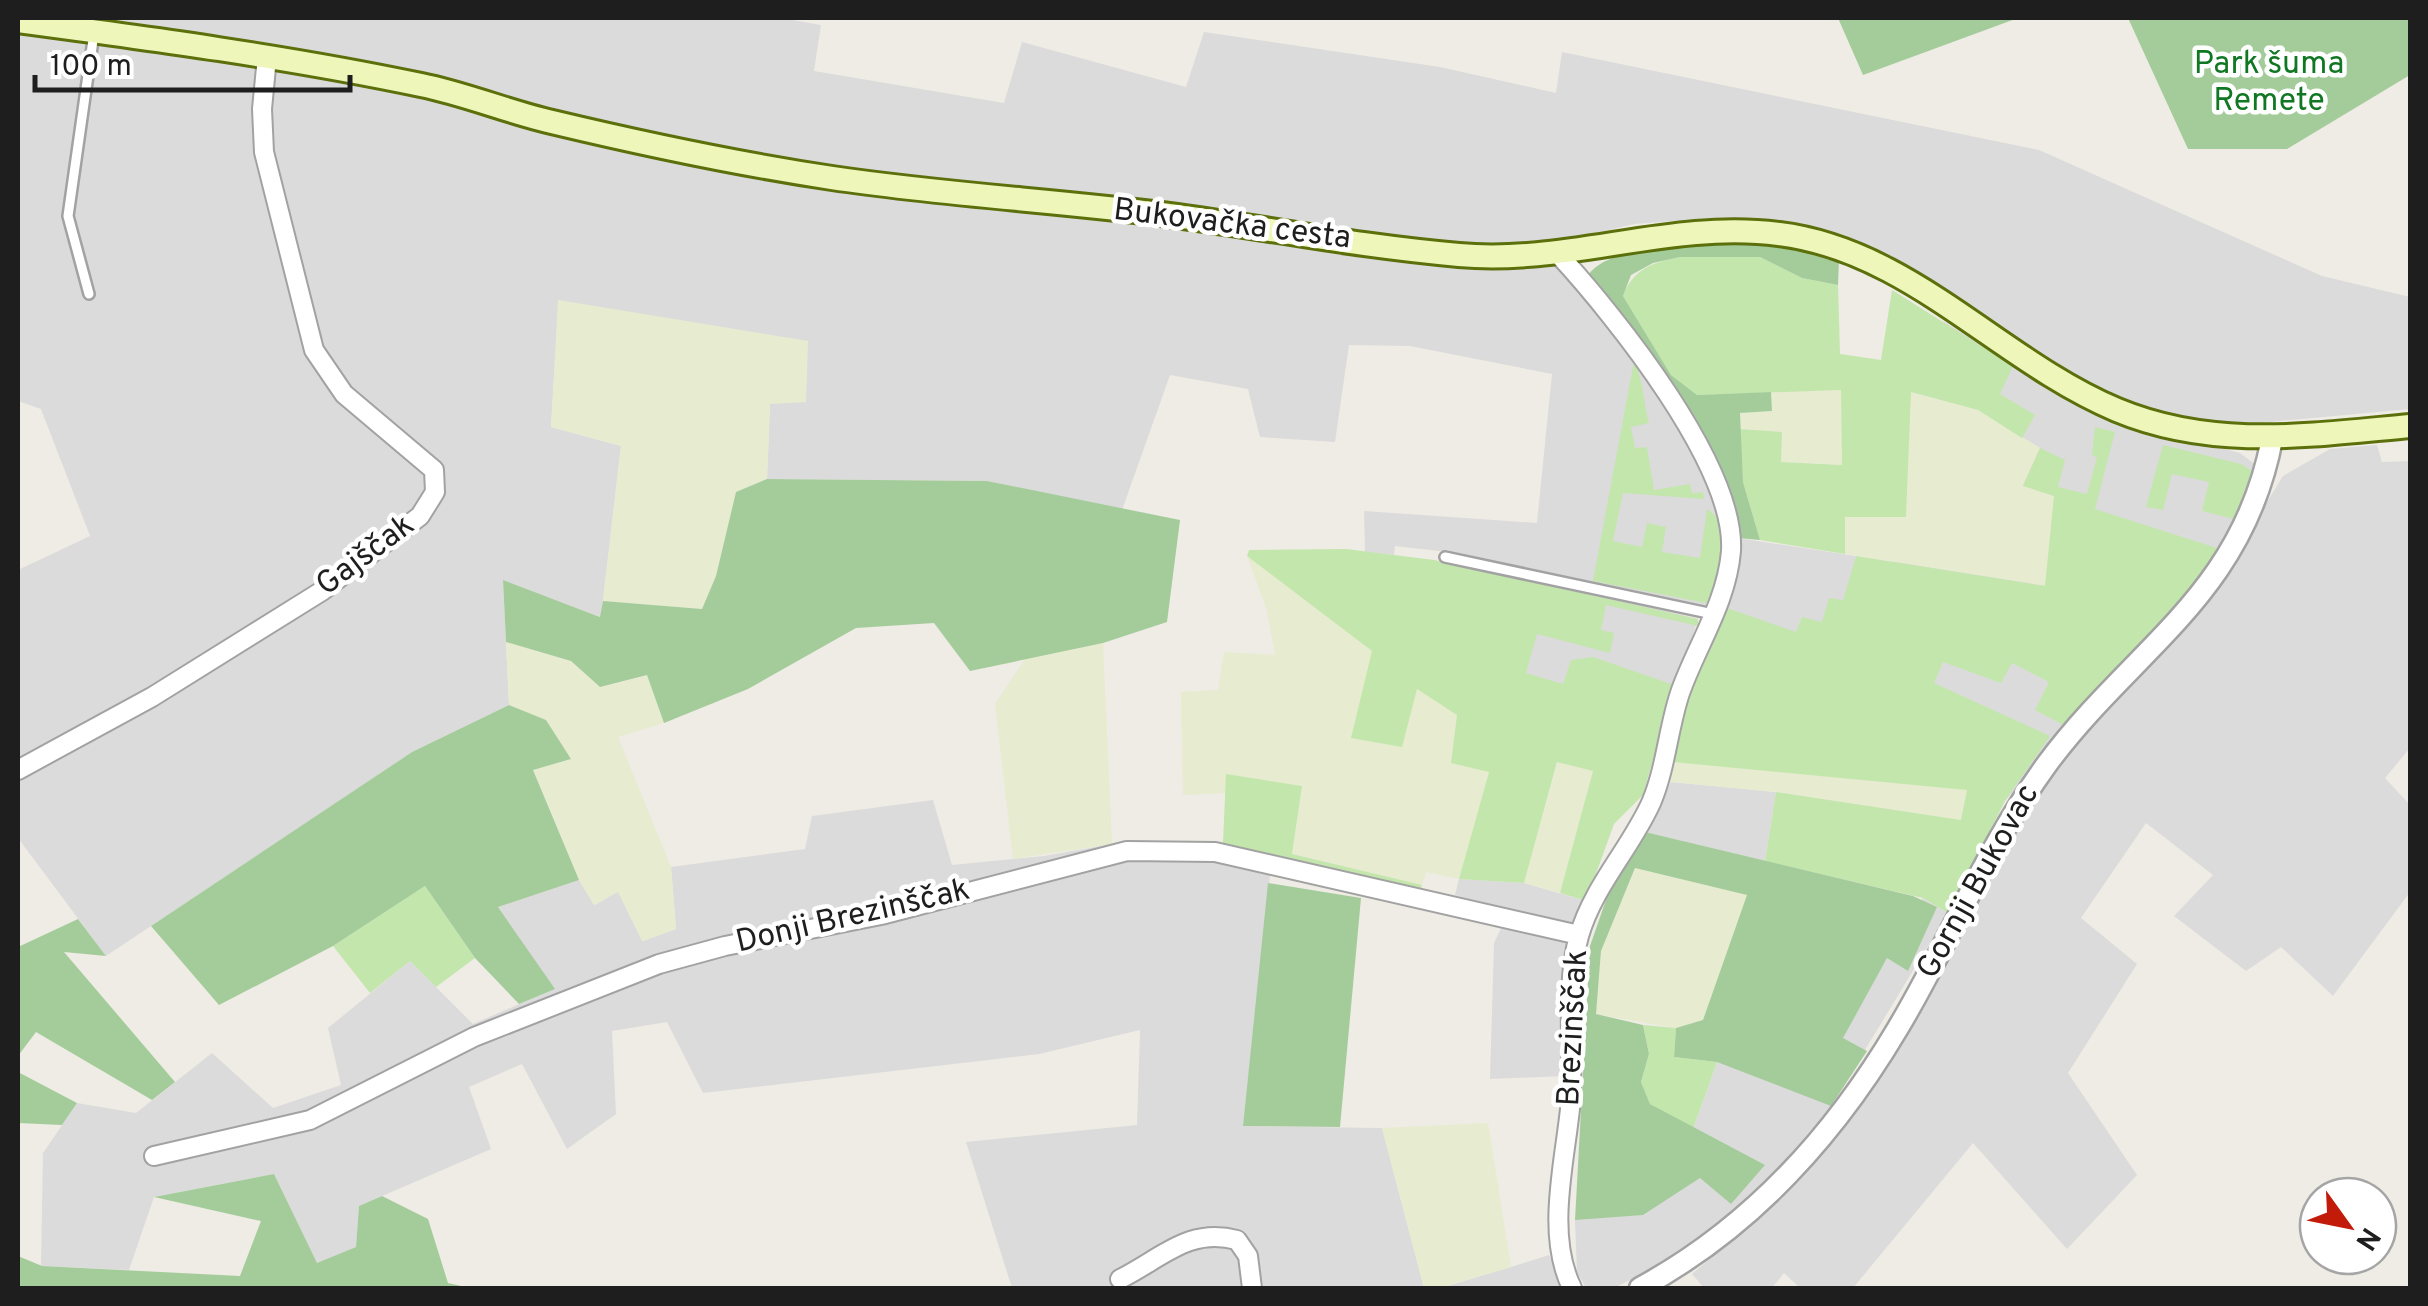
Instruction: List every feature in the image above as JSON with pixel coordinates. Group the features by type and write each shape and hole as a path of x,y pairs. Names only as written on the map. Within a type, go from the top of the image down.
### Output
{"main road":[{"name":"Bukovačka cesta","path":"18,22 268,57 428,86 554,123 827,177 1173,216 1462,256 1559,255 1708,229 1816,240 1906,280 2111,408 2161,425 2221,436 2272,439 2410,426"}],"street":[{"name":"Gajščak","path":"18,770 152,697 322,591 420,516 436,492 434,470 344,394 314,350 264,152 262,108 268,57"},
{"name":"Brezinščak","path":"1559,255 1613,314 1713,476 1729,522 1731,548 1713,614 1678,698 1655,792 1579,935 1571,1099 1560,1205 1560,1248 1572,1288"},
{"name":"Gornji Bukovac","path":"1640,1288 1740,1223 1821,1139 1899,1026 1996,842 2048,763 2076,728 2172,632 2208,585 2251,508 2265,476 2272,439"},
{"name":"Donji Brezinščak","path":"154,1156 310,1120 474,1037 658,964 725,946 881,915 1127,851 1216,852 1579,935"},
{"path":"1120,1279 1184,1242 1211,1233 1237,1240 1248,1256 1252,1288"}],"lane":[{"path":"89,294 68,216 94,30"},
{"path":"1445,557 1713,614"}],"shaded area":[{"path":"18,18 781,18 821,25 814,71 1004,103 1022,42 1186,87 1204,32 1440,67 1556,93 1562,52 2039,150 2322,276 2410,297 2410,409 2226,426 2149,411 2092,389 1903,266 1847,239 1784,223 1712,218 1634,224 1547,245 1623,341 1719,496 1725,537 1719,583 1708,608 1448,552 1395,546 1394,555 1365,552 1364,511 1537,523 1552,374 1410,346 1349,345 1335,442 1260,437 1248,389 1170,375 1122,510 987,481 767,479 770,403 559,300 551,427 621,446 601,617 503,581 509,705 412,752 106,956 18,838 18,570 90,536 41,409 18,401"},
{"path":"1943,321 2069,399 2114,420 2240,453 2257,466 2253,484 2220,549 2168,620 2101,685 2005,801 1727,608 1738,538 1856,556 1844,601 2040,448 2019,436"},
{"path":"2377,445 2382,462 2410,461 2410,748 2385,778 2410,805 2410,892 2333,996 2281,947 2246,971 2174,916 2213,875 2146,823 2081,918 2137,964 2068,1073 2137,1175 2067,1249 1973,1143 1853,1288 1800,1288 1784,1273 1772,1288 1704,1288 1692,1274 1799,1181 1868,1092 2007,839 2078,739 2200,610 2283,476 2330,449"},
{"path":"1602,596 1698,619 1662,730 1491,667 1504,624"},
{"path":"1671,782 1776,792 1765,861 1645,832"},
{"path":"933,800 952,865 1044,856 1129,841 1223,843 1272,857 1243,1126 1382,1128 1424,1288 1012,1288 966,1142 1137,1125 1140,1030 1039,1054 703,1093 667,1022 612,1031 616,1114 567,1149 522,1064 469,1087 491,1149 359,1206 356,1247 317,1264 274,1174 154,1197 129,1270 41,1266 43,1153 77,1103 136,1113 212,1053 273,1108 341,1085 328,1028 410,961 473,1024 554,989 498,907 579,880 595,905 618,891 643,941 676,929 671,867 805,849 812,816"},
{"path":"1459,879 1524,883 1586,901 1577,929 1455,895"},
{"path":"1923,898 1948,913 1831,1106 1745,1208 1705,1242 1614,1288 1586,1288 1577,1272 1575,1220 1693,1129 1717,1062 1806,1094"},
{"path":"1503,924 1573,941 1565,1076 1490,1079 1494,943"},
{"path":"1549,1255 1563,1288 1440,1288 1511,1267"}],"green space":[{"path":"1838,18 2018,18 1863,75"},
{"name":"Park šuma Remete","path":"2128,18 2410,18 2410,75 2287,149 2188,149"},
{"path":"1724,240 1782,245 1839,260 1838,285 1802,278 1760,257 1680,257 1653,263 1631,275 1623,296 1671,375 1697,395 1771,392 1772,411 1740,413 1743,482 1760,540 1738,538 1675,396 1589,274 1614,257 1632,252"},
{"path":"1680,257 1760,257 1802,278 1838,285 1840,354 1881,360 1892,290 2013,366 2000,394 2035,415 2022,438 1978,410 1911,392 1906,517 1845,517 1845,554 1760,540 1743,482 1739,429 1782,432 1781,462 1842,465 1841,390 1697,395 1671,375 1623,296 1645,268"},
{"path":"558,300 808,341 806,402 770,404 767,479 736,492 716,576 702,609 603,601 621,446 551,427"},
{"path":"1634,361 1649,423 1631,427 1635,448 1647,447 1654,490 1690,484 1692,493 1703,492 1704,499 1623,493 1613,541 1642,547 1647,523 1666,527 1662,552 1700,558 1707,509 1721,527 1723,553 1717,581 1706,603 1593,581"},
{"path":"1841,389 1843,465 1781,462 1782,432 1739,429 1740,413 1772,411 1771,392"},
{"path":"1910,392 1978,410 2040,448 2023,485 2054,496 2046,586 1845,554 1845,517 1906,516"},
{"path":"2095,427 2115,432 2095,509 2220,549 2168,620 2065,726 2035,710 2049,682 2012,663 2001,683 1943,662 1934,683 2050,736 2005,801 1948,913 1923,898 1765,861 1776,792 1961,820 1967,790 1673,762 1683,705 1727,608 1796,632 1802,617 1822,622 1829,598 1843,600 1856,556 2045,586 2054,496 2023,486 2040,448 2065,460 2058,487 2087,494 2097,457 2092,455"},
{"path":"2163,445 2241,464 2252,471 2234,519 2202,511 2209,482 2172,474 2163,510 2146,507"},
{"path":"767,479 987,481 1180,520 1167,622 1103,643 970,671 934,623 856,628 748,689 664,723 647,675 600,687 571,661 506,642 503,580 600,617 603,601 702,609 716,576 736,492"},
{"path":"1346,549 1434,560 1698,619 1698,626 1606,605 1601,630 1614,633 1610,653 1537,634 1526,673 1563,684 1571,660 1593,657 1674,685 1643,795 1614,824 1586,901 1560,893 1593,771 1557,762 1524,883 1459,879 1489,772 1451,763 1457,715 1417,689 1402,747 1351,738 1372,651 1247,556 1249,550"},
{"path":"1247,556 1457,715 1451,763 1489,771 1460,879 1426,872 1422,885 1292,854 1302,786 1226,775 1226,793 1183,795 1181,692 1218,690 1224,652 1275,655 1266,608"},
{"path":"506,642 571,661 600,687 648,675 664,723 618,737 671,867 676,929 642,941 618,892 594,905 579,880 533,769 570,760 546,720 509,705"},
{"path":"1103,643 1112,844 1013,859 995,704 1027,656"},
{"path":"509,705 546,720 571,759 533,770 579,880 498,907 555,989 519,1004 475,958 425,886 333,946 219,1005 151,926 412,752"},
{"path":"1558,761 1594,771 1560,893 1524,883"},
{"path":"1673,762 1967,790 1962,820 1776,792 1671,782"},
{"path":"1226,774 1302,786 1292,854 1422,885 1420,892 1223,843"},
{"path":"1645,832 1913,896 1937,907 1908,971 1887,958 1843,1038 1867,1051 1831,1106 1717,1062 1674,1057 1676,1028 1703,1020 1747,895 1635,868 1601,951 1596,1014 1643,1025 1649,1054 1641,1082 1650,1104 1765,1165 1731,1204 1700,1178 1643,1215 1575,1220 1590,946 1607,897"},
{"path":"1635,868 1748,895 1703,1021 1676,1028 1595,1014 1601,951"},
{"path":"1268,883 1361,898 1340,1127 1243,1126"},
{"path":"425,886 475,958 436,987 410,961 370,993 333,946"},
{"path":"78,919 106,956 64,952 175,1082 152,1100 36,1032 18,1056 18,947"},
{"path":"1643,1025 1676,1028 1674,1057 1717,1062 1693,1129 1650,1104 1641,1082 1649,1054"},
{"path":"18,1072 77,1103 62,1125 18,1123"},
{"path":"1488,1123 1511,1267 1441,1288 1424,1288 1382,1128"},
{"path":"274,1174 317,1263 356,1247 359,1206 382,1196 428,1219 448,1283 470,1288 18,1288 18,1256 42,1266 240,1276 261,1221 154,1197"}]}
